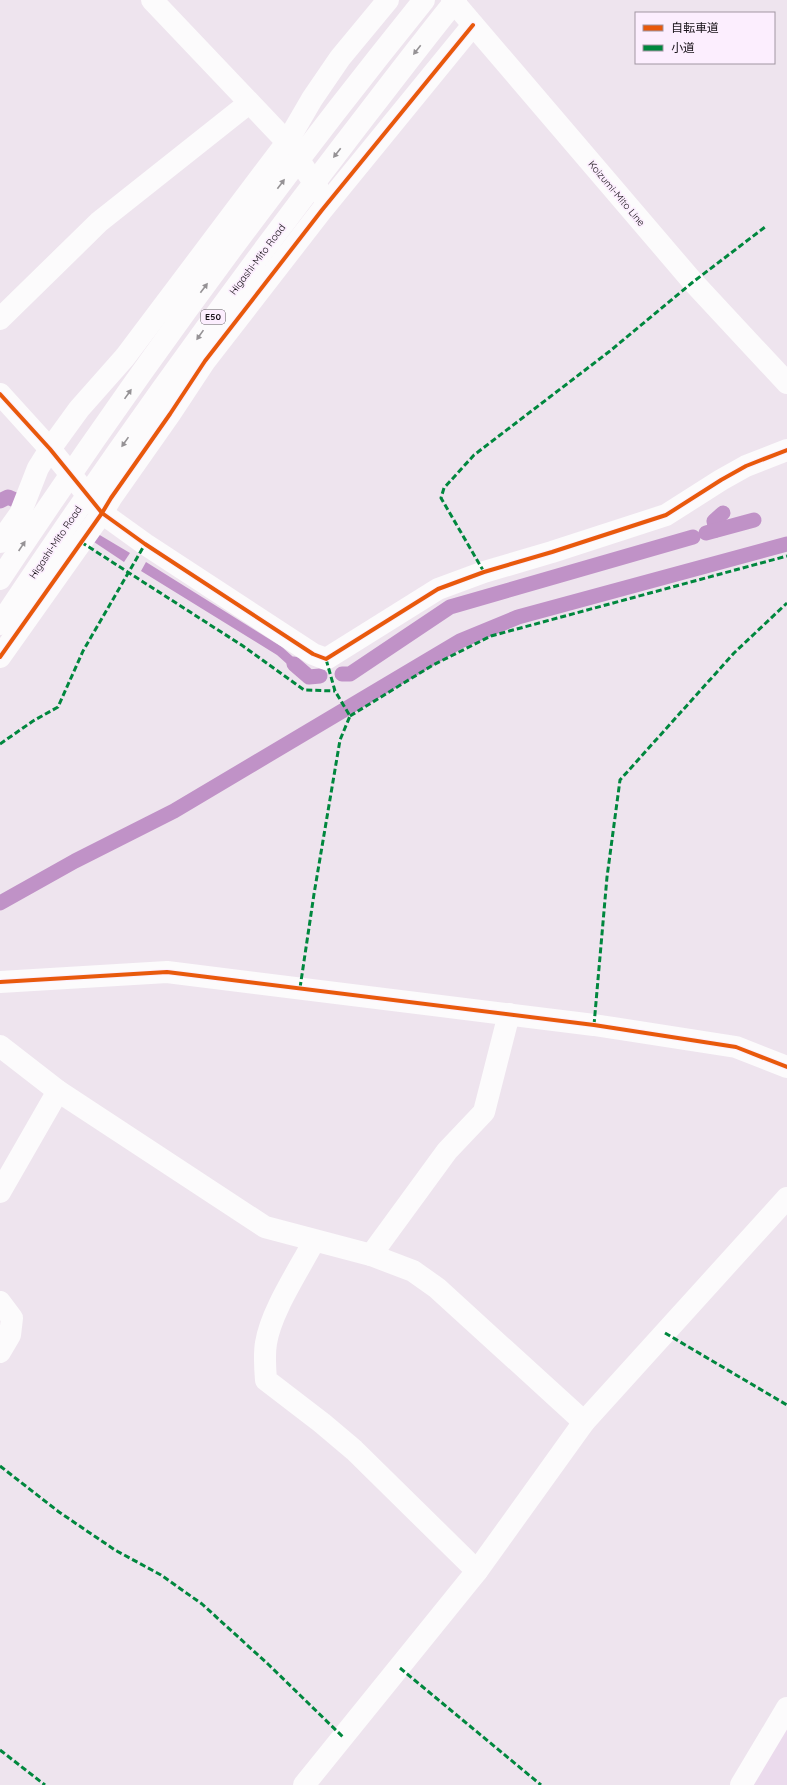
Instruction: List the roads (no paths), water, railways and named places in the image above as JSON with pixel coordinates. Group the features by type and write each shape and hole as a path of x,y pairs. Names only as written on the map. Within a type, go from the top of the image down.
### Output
{"main road":[{"path":"152,0 287,142 328,203"},
{"path":"0,542 20,514 38,468 50,449 79,409 125,357 287,142 312,99 340,58 388,0"},
{"name":"E50","path":"0,579 36,524 183,315 289,174 424,0"},
{"name":"Koizumi-Mito Line","path":"452,0 693,282 787,383"},
{"name":"Higashi-Mito Road","path":"0,624 58,537 203,330 309,189 456,0"},
{"path":"0,657 102,513 205,361 328,203 473,24"},
{"path":"0,319 99,222 249,103"},
{"path":"0,394 50,449 102,513 145,544 313,654 326,659 438,589 484,572 552,552 666,515 746,466 787,450"},
{"path":"0,982 167,972 509,1014 736,1047 787,1067"},
{"path":"371,1255 447,1151 484,1112 509,1014"},
{"path":"0,1046 58,1091 265,1227 371,1255 413,1271 438,1288 584,1422"},
{"path":"0,1192 58,1091"},
{"path":"304,1785 477,1571 584,1422 787,1198"},
{"path":"314,1241 277,1310 271,1326 266,1343 266,1380 322,1423 354,1450 477,1571"},
{"path":"0,1302 12,1318 10,1335 0,1352"},
{"path":"741,1785 787,1708"}],"waterway":[{"path":"0,501 8,497 15,500"},
{"path":"716,530 714,521 723,513"},
{"path":"706,533 754,520"},
{"path":"342,674 350,674 450,607 693,537"},
{"path":"0,903 75,861 174,811 460,641 518,617 787,544"},
{"path":"294,664 309,677 320,676"}]}
